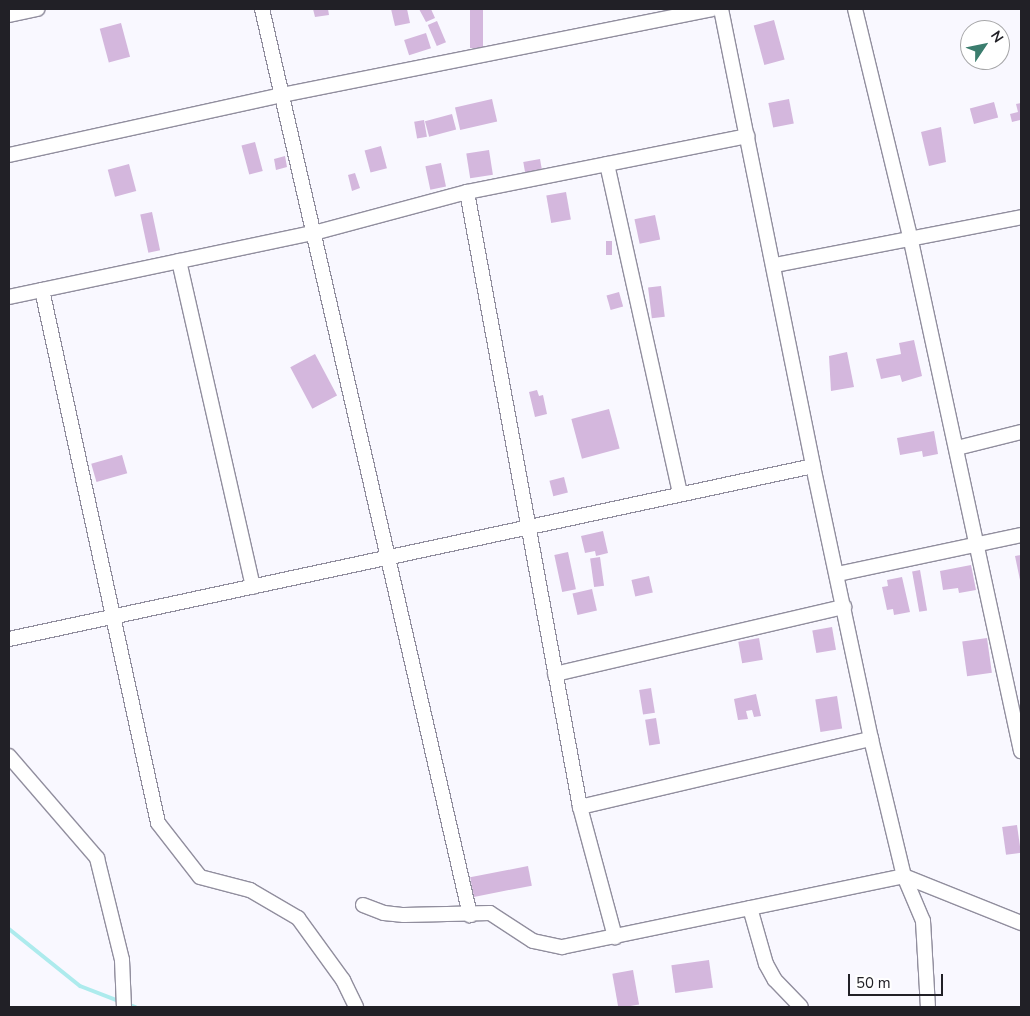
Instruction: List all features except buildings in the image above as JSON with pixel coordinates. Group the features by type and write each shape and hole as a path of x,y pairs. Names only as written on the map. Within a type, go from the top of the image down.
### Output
{"street":[{"path":"9,15 37,9"},
{"path":"262,9 470,915"},
{"path":"9,155 282,95 711,9"},
{"path":"721,9 775,265 813,466 838,574 871,739 904,876 923,921 928,1007"},
{"path":"855,9 911,241 1021,751"},
{"path":"9,296 314,233 467,192 747,136"},
{"path":"607,164 680,494"},
{"path":"467,192 580,807 615,937"},
{"path":"775,265 911,241 1021,217"},
{"path":"179,261 253,587"},
{"path":"42,290 111,617 158,823 200,877 250,890 298,918 343,980 356,1007"},
{"path":"956,448 1021,432"},
{"path":"9,639 813,466"},
{"path":"838,574 1021,535"},
{"path":"556,674 844,607"},
{"path":"580,807 871,739"},
{"path":"9,756 96,858 122,960 124,1007"},
{"path":"363,904 384,913 404,915 490,914 533,941 548,946 562,947 904,876 1021,923"},
{"path":"750,908 766,964 775,980 801,1007"}],"waterway":[{"path":"9,929 80,986 121,1002"},
{"path":"127,1004 135,1007"}]}
